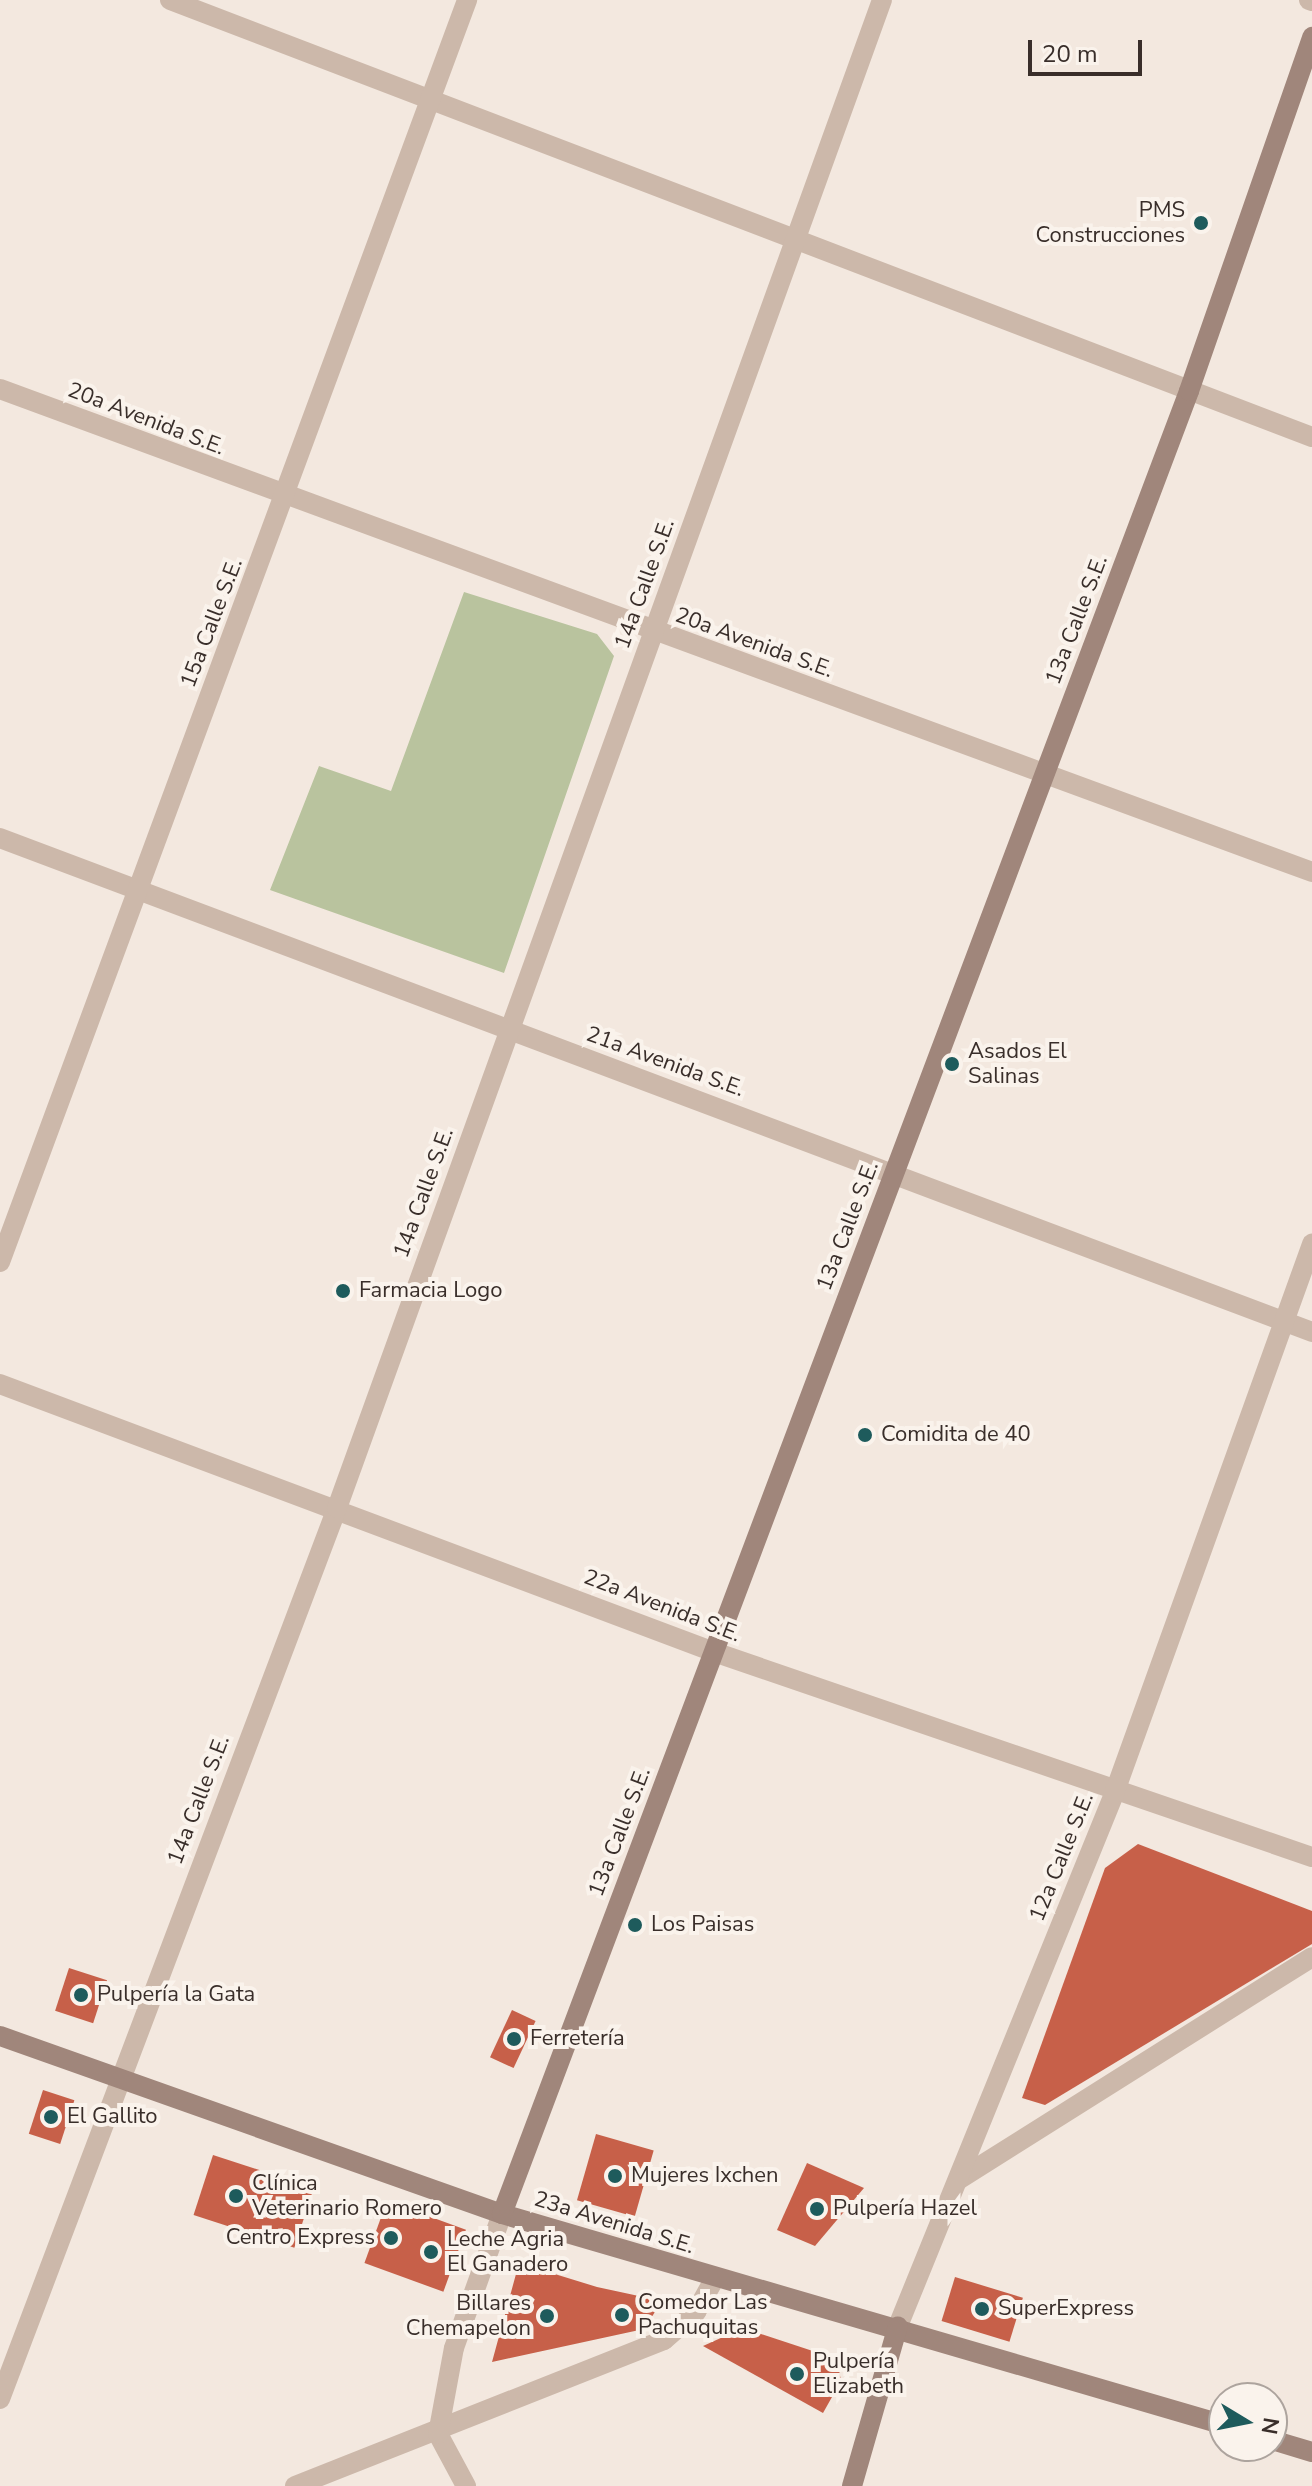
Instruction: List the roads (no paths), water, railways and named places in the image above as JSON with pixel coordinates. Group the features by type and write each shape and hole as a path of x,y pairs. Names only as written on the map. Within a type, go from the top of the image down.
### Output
{"street":[{"path":"170,0 433,95 794,243 1312,437"},
{"name":"15a Calle S.E.","path":"0,1262 286,497 467,0"},
{"name":"14a Calle S.E.","path":"0,2399 117,2081 337,1508 882,0"},
{"name":"13a Calle S.E.","path":"438,2434 454,2348 502,2214 1189,391 1312,37"},
{"name":"20a Avenida S.E.","path":"0,389 286,497 1312,872"},
{"name":"21a Avenida S.E.","path":"0,838 1312,1332"},
{"name":"12a Calle S.E.","path":"852,2486 898,2326 1114,1794 1312,1244"},
{"name":"22a Avenida S.E.","path":"0,1384 714,1652 1114,1794 1312,1857"},
{"path":"958,2180 1312,1957"},
{"name":"23a Avenida S.E.","path":"0,2036 117,2081 502,2214 714,2279 898,2326 1208,2420"},
{"path":"295,2486 438,2434 664,2340 696,2312 714,2279"},
{"path":"438,2434 466,2486"},
{"path":"1288,2445 1312,2452"}],"place":[{"name":"PMS Construcciones","path":"1201,223"},
{"name":"Asados El Salinas","path":"952,1064"},
{"name":"Farmacia Logo","path":"343,1291"},
{"name":"Comidita de 40","path":"865,1435"},
{"name":"Los Paisas","path":"635,1925"},
{"name":"Pulpería la Gata","path":"81,1995"},
{"name":"Ferretería","path":"514,2039"},
{"name":"El Gallito","path":"51,2117"},
{"name":"Mujeres Ixchen","path":"615,2176"},
{"name":"Clínica Veterinario Romero","path":"236,2196"},
{"name":"Pulpería Hazel","path":"817,2209"},
{"name":"Centro Express","path":"391,2238"},
{"name":"Leche Agria El Ganadero","path":"431,2252"},
{"name":"SuperExpress","path":"982,2309"},
{"name":"Comedor Las Pachuquitas","path":"622,2315"},
{"name":"Billares Chemapelon","path":"547,2316"},
{"name":"Pulpería Elizabeth","path":"797,2374"}]}
